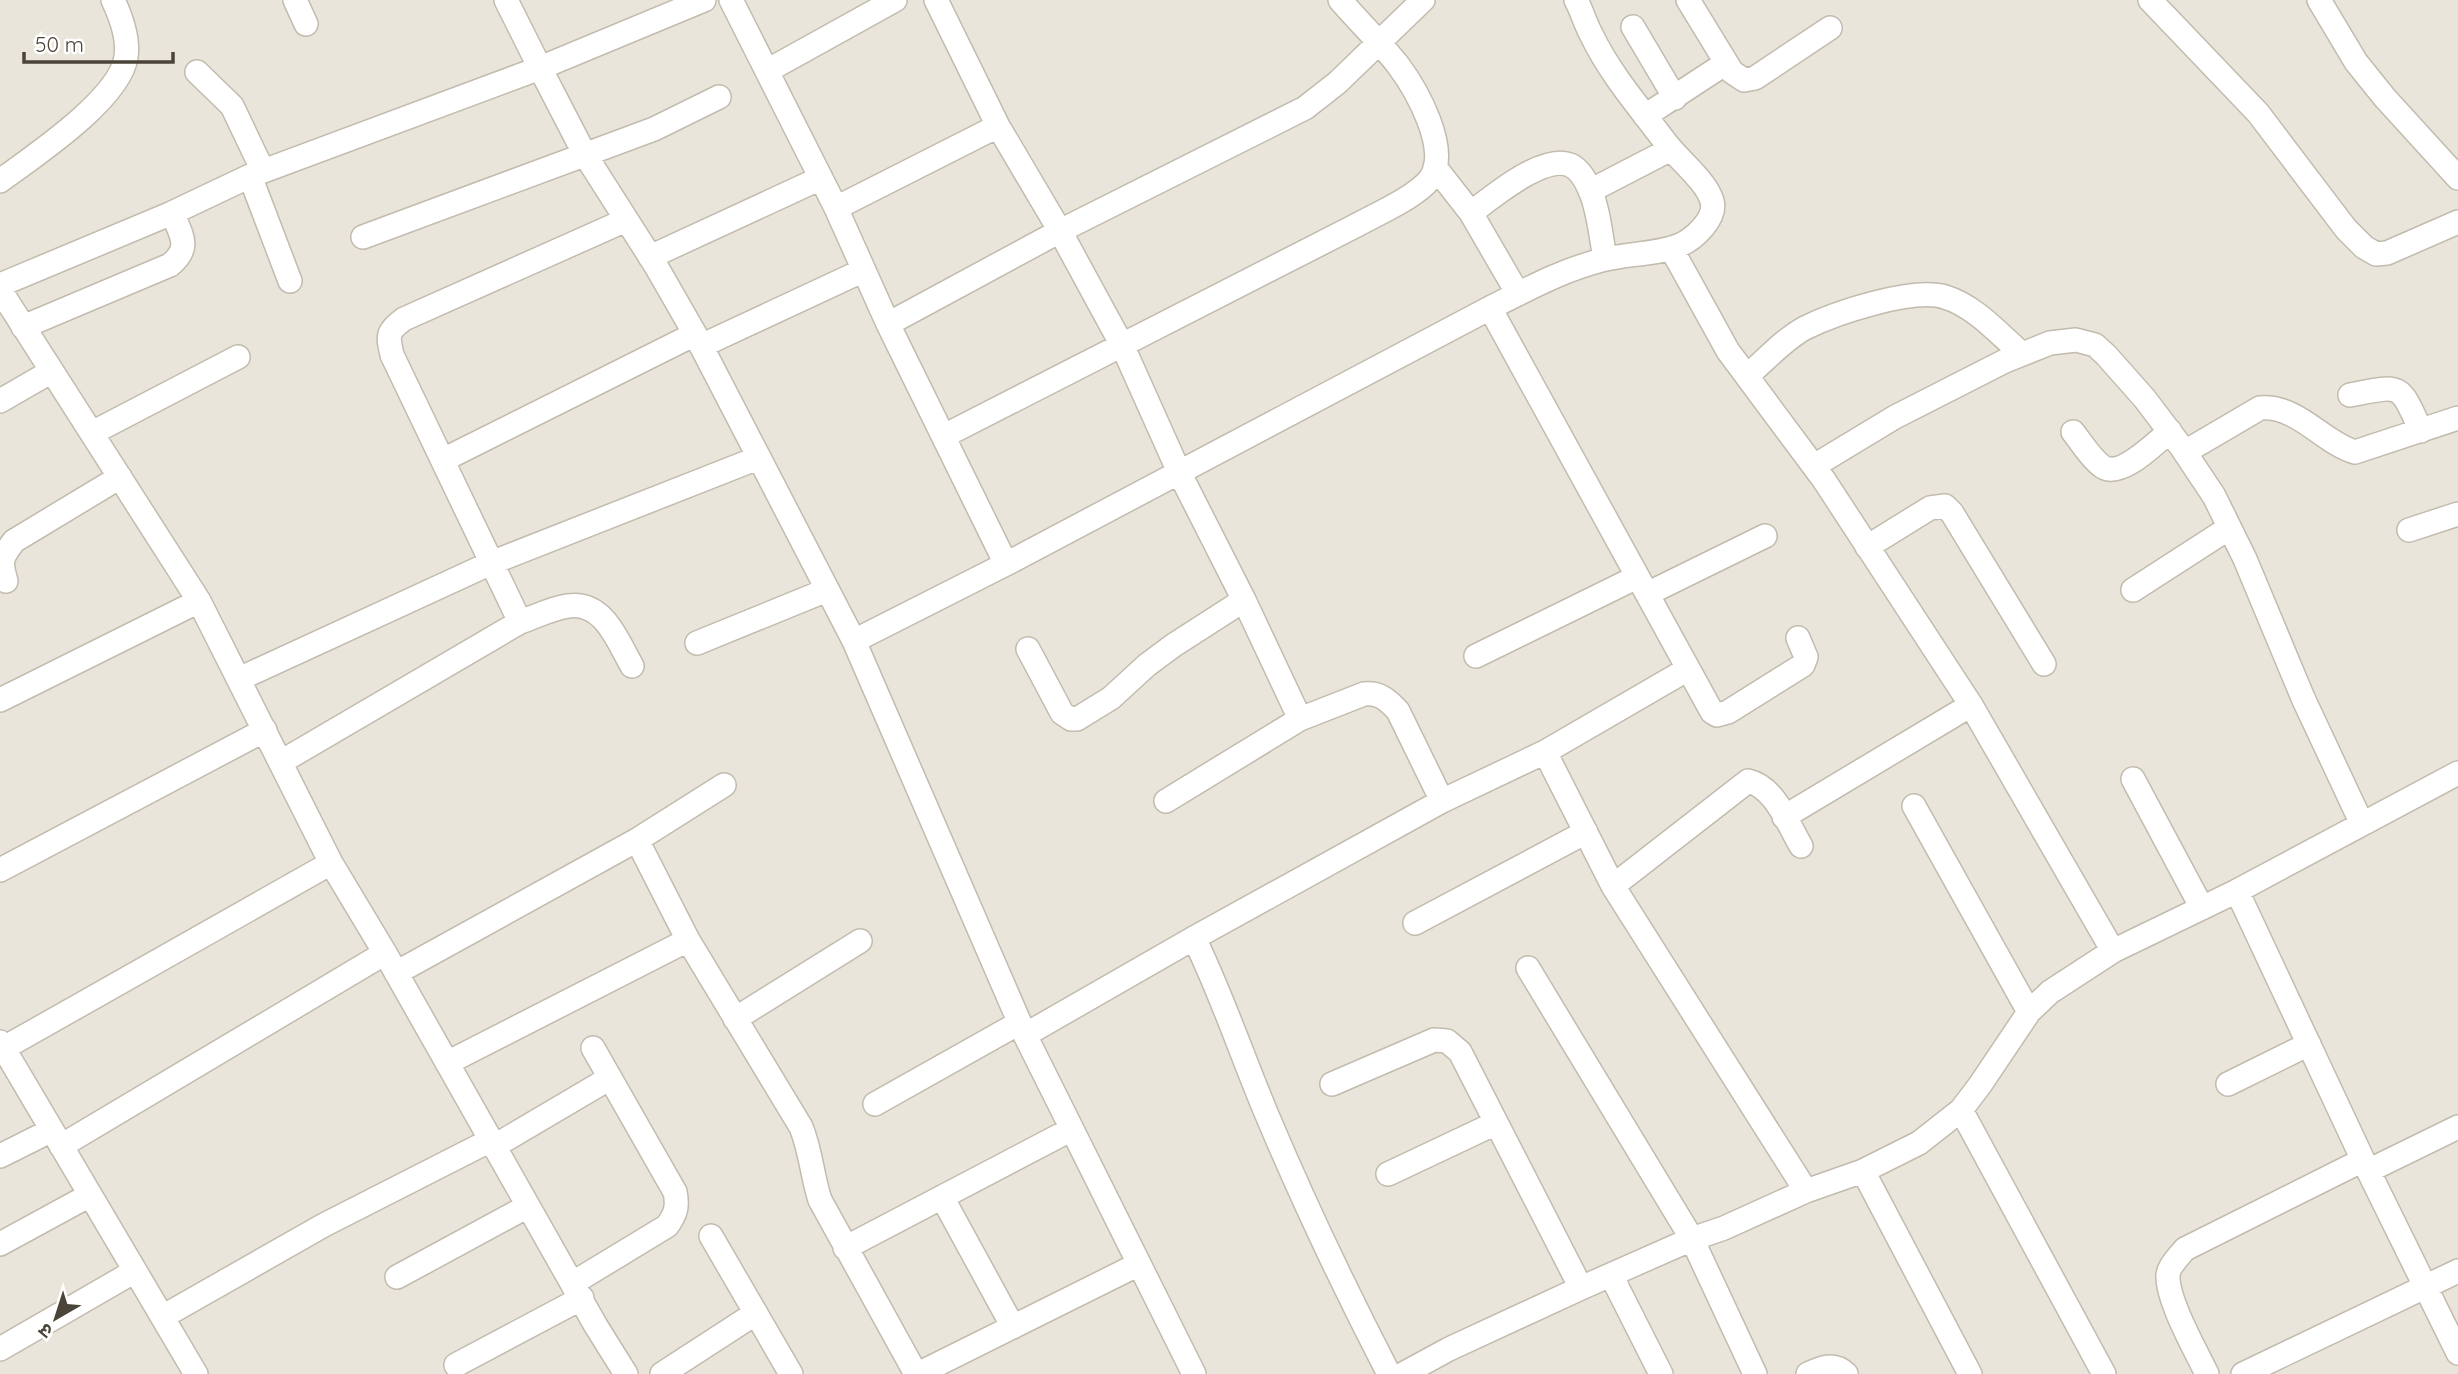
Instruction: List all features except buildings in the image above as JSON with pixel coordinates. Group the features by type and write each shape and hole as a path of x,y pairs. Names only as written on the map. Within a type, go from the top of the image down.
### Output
{"street":[{"path":"0,181 66,133 119,78 126,58 126,37 113,0"},
{"path":"295,0 306,24"},
{"path":"506,0 584,153 650,257 698,340 854,641 1022,1029 1194,1374"},
{"path":"626,1374 331,863 200,601 52,371 13,319 0,287 172,213 256,173 540,68 705,0"},
{"path":"731,0 836,208 888,324 1006,564"},
{"path":"767,71 895,0"},
{"path":"936,0 998,126 1123,346 1179,472 1300,719"},
{"path":"944,436 1357,225 1419,190 1429,181 1437,152 1432,128 1415,91 1398,65 1340,0"},
{"path":"888,324 1060,231 1305,108 1337,82 1423,0"},
{"path":"854,641 1006,564 1518,293 1566,270 1605,259 1671,248 1693,238 1713,209 1712,200 1610,68 1591,34 1577,0"},
{"path":"1688,0 1726,63 1736,77 1745,80 1755,78 1830,27"},
{"path":"2150,0 2258,113 2346,229 2364,247 2376,254 2387,253 2458,222"},
{"path":"2319,0 2356,62 2385,99 2449,151 2458,178"},
{"path":"1633,27 1675,98"},
{"path":"1645,116 1726,63"},
{"path":"197,72 232,106 290,281"},
{"path":"363,237 654,129 719,97"},
{"path":"836,208 998,126"},
{"path":"1590,191 1671,149"},
{"path":"1471,213 1540,167 1563,163 1572,166 1580,172 1590,191 1605,259"},
{"path":"1435,167 1471,213 1518,293"},
{"path":"650,257 821,178"},
{"path":"13,319 170,265 179,258 184,248 172,213"},
{"path":"520,622 392,355 388,338 392,327 404,320 626,220"},
{"path":"1671,248 1728,351 1814,466 1971,705 2113,951"},
{"path":"443,460 698,340 864,270"},
{"path":"1747,376 1785,342 1805,329 1842,313 1886,300 1923,294 1944,296 1967,307 2022,354"},
{"path":"1490,308 1712,712 1717,715 1728,712 1803,665 1806,657 1798,638"},
{"path":"1814,466 1895,417 2022,354 2050,343 2076,340 2095,345 2129,381 2170,432 2214,496 2362,824"},
{"path":"92,433 238,357"},
{"path":"0,401 52,371"},
{"path":"2350,395 2392,387 2406,398 2421,431"},
{"path":"2185,452 2260,408 2280,410 2304,421 2346,450 2355,453 2458,418"},
{"path":"2073,432 2099,463 2106,469 2115,471 2126,466 2170,432"},
{"path":"239,679 491,563 758,458"},
{"path":"6,581 1,565 4,554 14,541 120,477"},
{"path":"1867,547 1930,508 1945,506 1952,513 2043,664"},
{"path":"2409,530 2458,514"},
{"path":"2133,590 2229,528"},
{"path":"1476,656 1765,536"},
{"path":"697,643 827,590"},
{"path":"1028,649 1062,713 1071,719 1077,719 1111,698 1174,645 1244,600"},
{"path":"0,700 200,601"},
{"path":"281,762 520,622 567,606 585,606 604,619 632,666"},
{"path":"875,1104 1194,938 1442,801 1545,752 1688,669"},
{"path":"1166,801 1300,719 1373,693 1389,700 1398,710 1442,801"},
{"path":"1784,817 1971,705"},
{"path":"0,870 265,730"},
{"path":"1545,752 1614,886 1806,1191"},
{"path":"1404,1374 1449,1349 1581,1288 1806,1191 1863,1171 1919,1143 1961,1110 2029,1012 2050,992 2113,951 2237,891 2458,773"},
{"path":"2133,779 2202,908"},
{"path":"1614,886 1748,781 1758,783 1769,792 1801,846"},
{"path":"0,1156 56,1138 390,963 637,840 724,785"},
{"path":"1914,806 2029,1012"},
{"path":"1415,923 1586,832"},
{"path":"637,840 688,940 801,1127 820,1200 917,1374 1139,1264"},
{"path":"196,1374 2,1045 331,863"},
{"path":"2237,891 2458,1353"},
{"path":"1194,938 1217,986 1247,1068 1299,1191 1331,1261 1389,1374"},
{"path":"447,1063 688,940"},
{"path":"735,1018 860,941"},
{"path":"1528,968 1692,1239 1755,1374"},
{"path":"1332,1084 1434,1040 1447,1041 1460,1052 1581,1288"},
{"path":"2228,1084 2309,1044"},
{"path":"456,1365 578,1291 667,1226 674,1217 678,1203 675,1192 593,1048"},
{"path":"164,1317 324,1225 491,1144 610,1078"},
{"path":"1961,1110 2104,1374"},
{"path":"1388,1174 1496,1123"},
{"path":"2207,1374 2171,1295 2167,1274 2185,1249 2366,1165 2458,1127"},
{"path":"845,1248 1072,1129"},
{"path":"1863,1171 1970,1374"},
{"path":"0,1244 90,1195"},
{"path":"942,1198 1013,1327"},
{"path":"397,1277 527,1206"},
{"path":"710,1236 791,1374"},
{"path":"2243,1374 2458,1270"},
{"path":"0,1349 135,1271"},
{"path":"1611,1275 1661,1374"},
{"path":"662,1374 756,1313"},
{"path":"1808,1374 1821,1367 1831,1366 1846,1374"}],"shaded area":[{"path":"0,0 2458,0 2458,1374 0,1374"}]}
